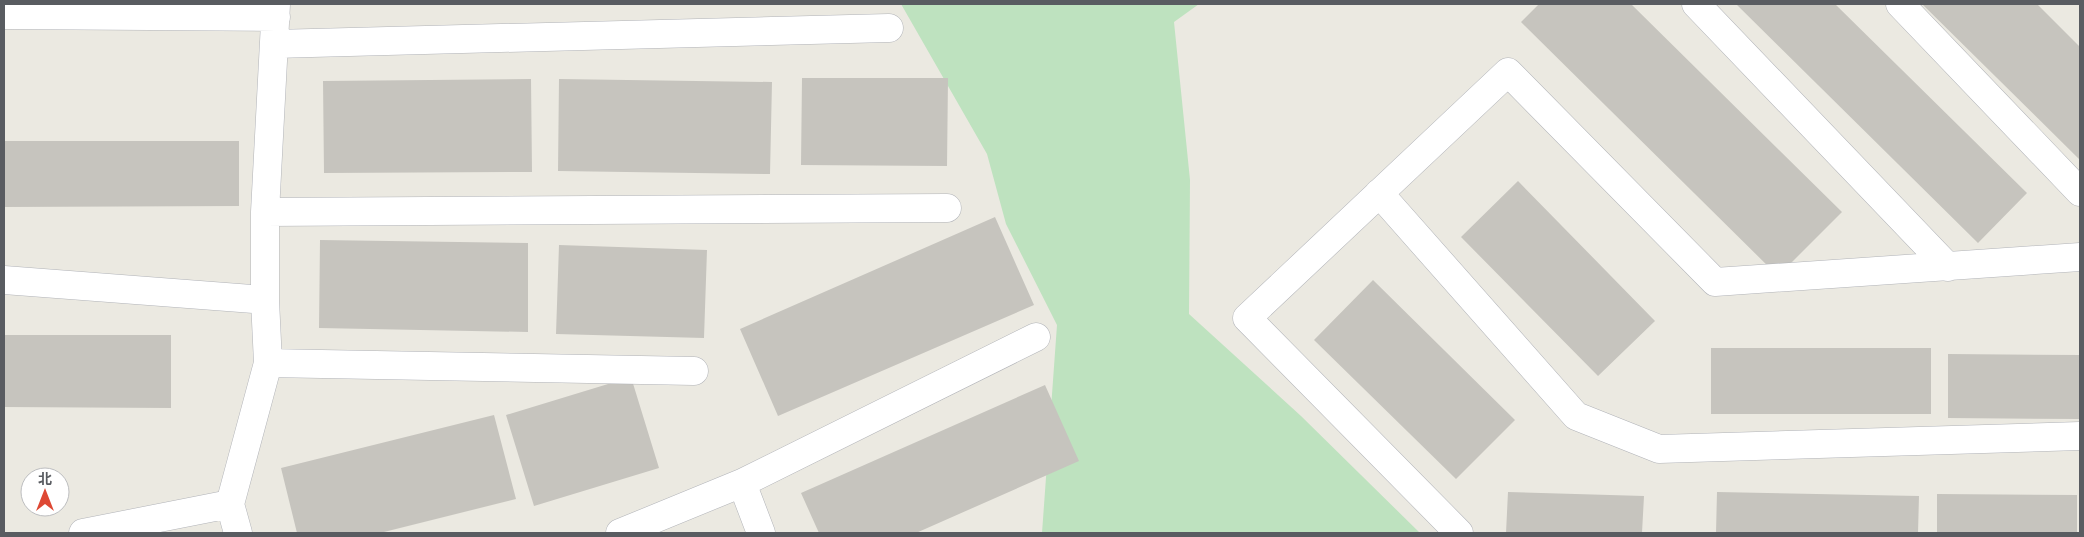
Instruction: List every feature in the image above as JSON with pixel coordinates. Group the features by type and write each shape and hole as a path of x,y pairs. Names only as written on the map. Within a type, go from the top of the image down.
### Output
{"lane":[{"path":"1696,4 1948,266"},
{"path":"1900,4 2080,192"},
{"path":"4,15 276,10 265,212 265,300 268,363 230,504 238,533"},
{"path":"274,44 889,28"},
{"path":"1459,533 1247,318 1508,72 1715,282 2080,257"},
{"path":"1379,193 1576,416 1659,450 2080,436"},
{"path":"265,212 947,208"},
{"path":"4,280 265,300"},
{"path":"620,533 742,483 1036,337"},
{"path":"268,363 694,371"},
{"path":"742,483 761,533"},
{"path":"83,533 230,504"}],"green space":[{"path":"901,4 1199,4 1174,22 1190,180 1189,314 1301,416 1420,533 1042,533 1057,325 1006,224 987,154"}],"building":[{"path":"1539,4 1631,4 1842,212 1778,276 1521,22"},
{"path":"1736,4 1835,4 2027,193 1978,243"},
{"path":"1922,4 2037,4 2080,47 2080,160"},
{"path":"802,78 948,78 947,166 801,165"},
{"path":"531,79 532,172 324,173 323,81"},
{"path":"559,79 772,82 770,174 558,171"},
{"path":"4,141 239,141 239,206 4,207"},
{"path":"1518,181 1655,321 1598,376 1461,237"},
{"path":"995,217 1034,305 778,416 740,329"},
{"path":"320,240 528,243 528,332 319,328"},
{"path":"559,245 707,250 704,338 556,334"},
{"path":"1373,280 1515,420 1456,479 1314,340"},
{"path":"4,335 171,335 171,408 4,407"},
{"path":"1711,348 1931,348 1931,414 1711,414"},
{"path":"1948,354 2080,355 2080,419 1948,418"},
{"path":"631,377 659,468 534,506 506,415"},
{"path":"1045,385 1079,461 916,533 819,533 801,493"},
{"path":"494,415 516,499 380,533 297,533 281,468"},
{"path":"1508,492 1644,496 1642,533 1506,533"},
{"path":"1717,492 1919,496 1918,533 1716,533"},
{"path":"1937,494 2077,495 2077,533 1937,533"}]}
